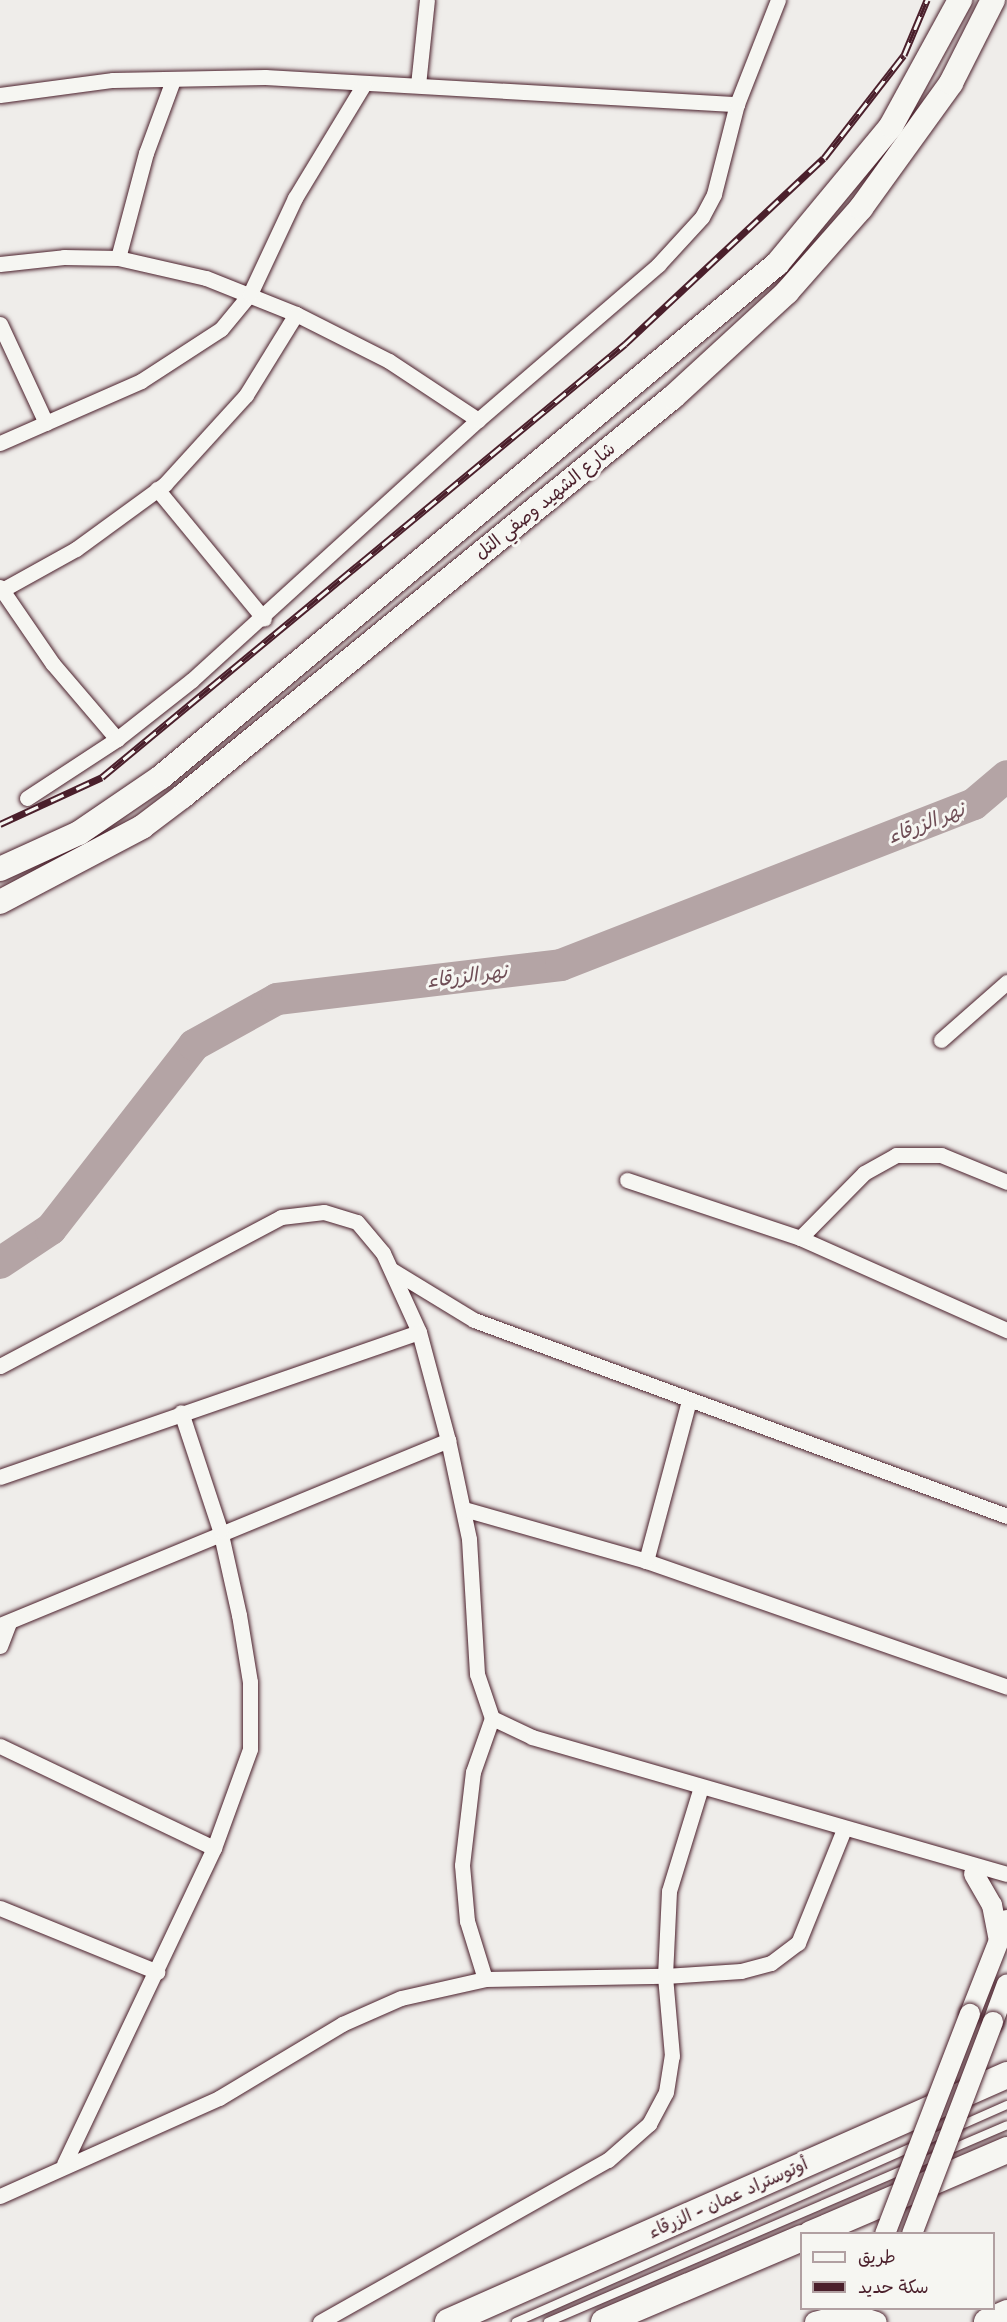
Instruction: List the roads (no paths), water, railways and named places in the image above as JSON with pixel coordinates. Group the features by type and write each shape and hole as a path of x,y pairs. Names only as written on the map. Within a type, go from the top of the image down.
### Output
{"highway":[{"name":"أوتوستراد عمان - الزرقاء","path":"448,2322 1004,2074"},
{"path":"816,2232 1007,2150"},
{"path":"604,2322 800,2238"},
{"path":"987,2322 1007,2313"}],"main road":[{"name":"شارع الشهيد وصفي التل","path":"0,869 79,833 161,777 777,264 891,126 960,0"},
{"name":"شارع الشهيد وصفي التل","path":"0,902 141,827 183,796 673,398 787,292 861,208 951,83 993,0"}],"street":[{"path":"418,85 427,0"},
{"path":"27,798 117,739 264,618 478,420 624,297 702,217 714,194 737,104 774,1"},
{"path":"0,95 114,80 265,77 737,104"},
{"path":"118,258 146,153 173,80"},
{"path":"0,442 172,365 221,329 250,294 295,198 364,84"},
{"path":"0,264 64,257 118,258 164,266 250,294 296,314 389,361 478,420"},
{"path":"117,739 53,664 1,588 76,549 157,489 246,394 296,314"},
{"path":"0,324 46,423"},
{"path":"157,489 264,618"},
{"path":"941,1040 1007,982"},
{"path":"800,1238 864,1173 896,1155 941,1155 1007,1182"},
{"path":"627,1180 800,1238 1007,1330"},
{"path":"0,1366 281,1217 299,1212 324,1212 357,1222 370,1233 392,1270 419,1332 464,1509 477,1674 492,1718 473,1772 462,1865 466,1913 485,1979"},
{"path":"392,1270 474,1320 689,1401 1007,1516"},
{"path":"0,1477 181,1412 419,1332"},
{"path":"646,1561 689,1401"},
{"path":"64,2164 158,1972 214,1848 247,1766 252,1724 246,1659 220,1530 181,1412"},
{"path":"0,1646 5,1624 220,1530 448,1440"},
{"path":"464,1509 646,1561 1007,1687"},
{"path":"492,1718 532,1737 844,1829 1007,1874"},
{"path":"0,1746 214,1848"},
{"path":"320,2322 608,2160 638,2138 659,2109 670,2074 666,1976 669,1891 701,1787"},
{"path":"0,2196 64,2164 219,2098 370,2010 431,1989 485,1979 666,1976 757,1968 785,1955 808,1923 844,1829"},
{"path":"942,1857 974,1874 1007,1884"},
{"path":"974,1874 992,1905 999,1940"},
{"path":"0,1908 158,1972"},
{"path":"886,2232 1007,1920"},
{"path":"913,2232 1007,1984"},
{"path":"815,2322 839,2311 862,2315 877,2322"}],"lane":[{"path":"516,2322 1007,2105"},
{"path":"548,2322 1007,2125"}],"waterway":[{"name":"نهر الزرقاء","path":"0,1263 51,1229 194,1045 277,999 561,965 974,804 1007,776"}],"railway":[{"path":"0,824 102,777 625,344 824,158 904,55 927,0"}]}
